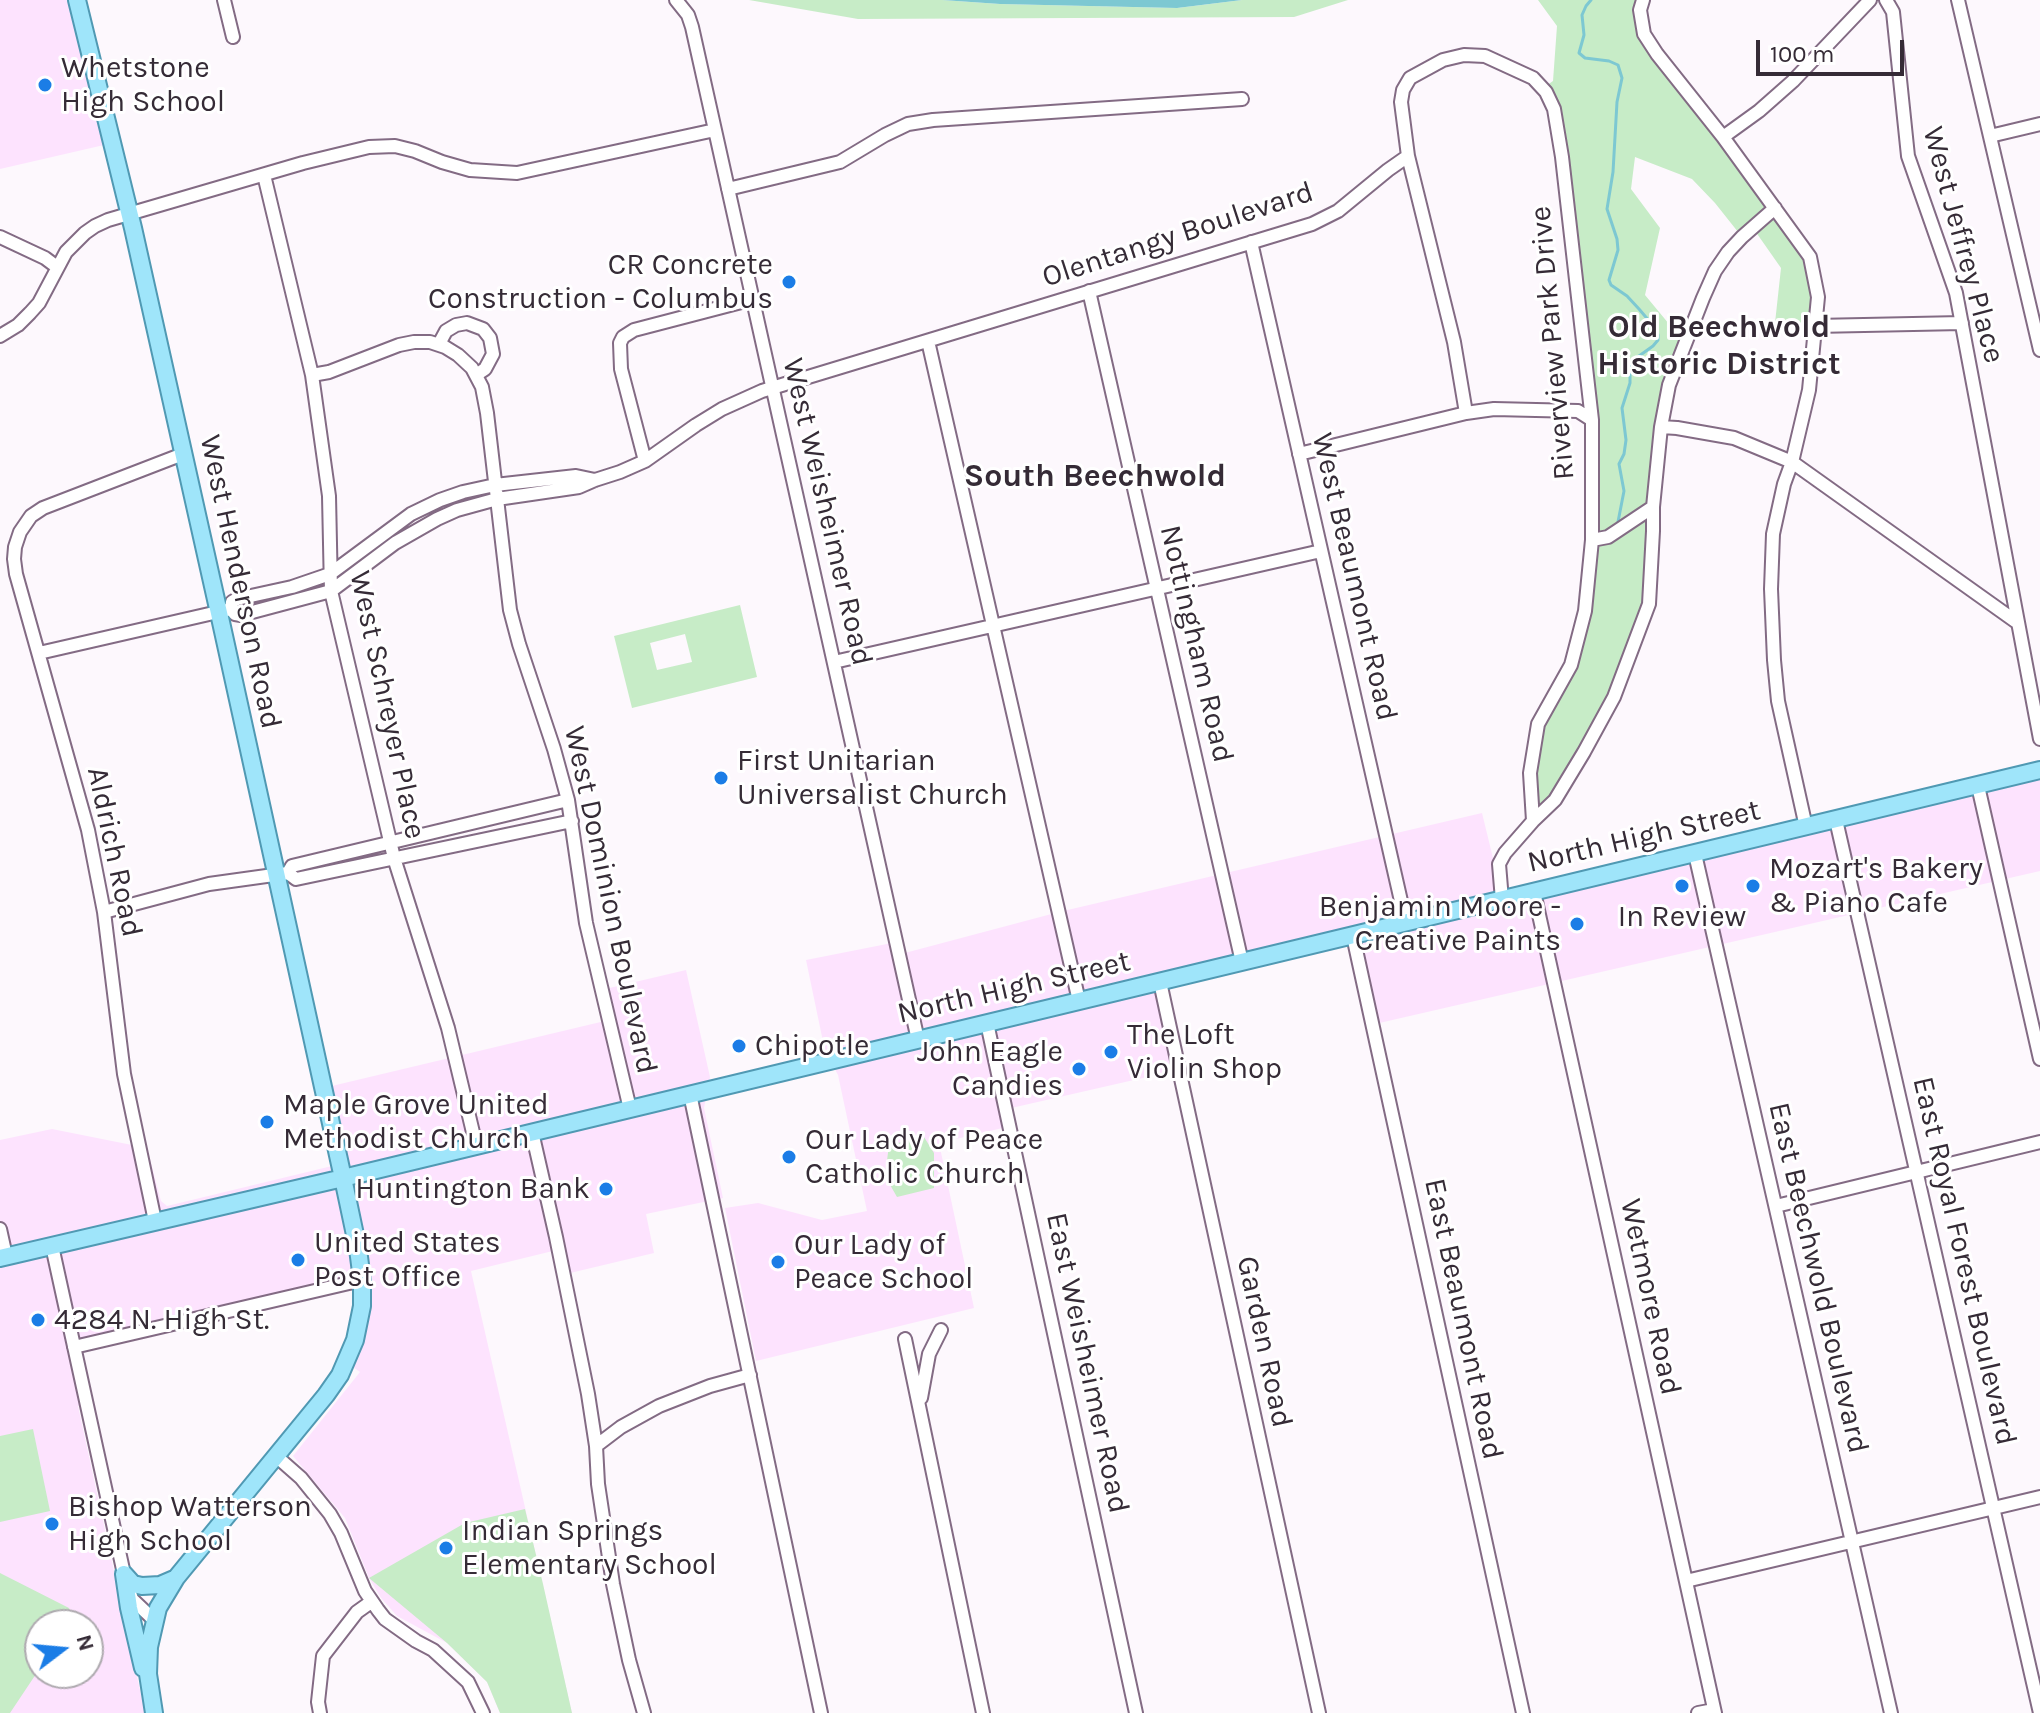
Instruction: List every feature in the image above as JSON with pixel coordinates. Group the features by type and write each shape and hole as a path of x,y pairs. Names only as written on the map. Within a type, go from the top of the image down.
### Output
{"main road":[{"name":"West Henderson Road","path":"77,0 183,454 225,611 282,874 362,1280 362,1306 355,1340 340,1375 163,1598 154,1620 149,1647 152,1707"},
{"name":"North High Street","path":"3,1257 2040,770"},
{"path":"124,1574 133,1584 142,1586 160,1585 176,1578"},
{"path":"124,1574 133,1630 152,1707"}],"street":[{"path":"224,0 233,37"},
{"name":"West Weisheimer Road","path":"676,0 688,15 692,27 918,1040"},
{"path":"1643,0 1640,10 1644,34 1810,257 1818,297 1809,390 1773,534 1771,589 1778,701 1806,827"},
{"path":"1723,137 1793,81 1870,0"},
{"name":"West Jeffrey Place","path":"1886,0 1893,12 1908,156 1956,293 2040,739"},
{"path":"1958,0 2040,350"},
{"name":"Riverview Park Drive","path":"1408,156 1402,116 1403,90 1410,78 1443,60 1464,55 1485,56 1533,78 1546,92 1554,109 1592,420 1592,540 1585,611 1571,665 1538,724 1530,773 1533,821"},
{"path":"728,189 840,162 908,124 1242,99"},
{"path":"1990,136 2040,124"},
{"path":"0,336 18,325 39,303 66,252 85,233 108,220 264,175 344,152 395,146 470,170 517,173 715,130"},
{"path":"1408,156 1454,342 1466,413"},
{"name":"Olentangy Boulevard","path":"331,591 395,543 457,510 497,499 579,487 645,461 696,425 742,399 1328,217 1408,156"},
{"name":"West Schreyer Place","path":"264,175 312,375 329,496 331,591 394,858 448,1028 476,1145"},
{"path":"1502,900 1499,864 1533,821 1555,800 1614,697 1649,604 1653,507 1661,427 1669,385 1715,271 1742,237 1775,208"},
{"path":"0,237 57,267"},
{"name":"West Beaumont Road","path":"1251,242 1406,923"},
{"name":"Nottingham Road","path":"1089,291 1242,962"},
{"path":"645,461 621,369 620,343 626,334 753,299"},
{"path":"312,375 329,372 399,345 414,342 439,344 451,327 461,323 473,324 487,333 493,349 489,365 476,375"},
{"path":"1815,326 1962,323"},
{"path":"928,341 1079,1001"},
{"name":"West Dominion Boulevard","path":"439,344 458,355 476,375 484,396 510,610 568,800 586,923 630,1109"},
{"path":"1299,454 1494,409 1578,411 1592,420"},
{"path":"1661,427 1734,438 1792,462 2018,623"},
{"name":"Aldrich Road","path":"155,1221 124,1074 104,912 88,830 14,559 15,547 26,520 43,508 183,454"},
{"path":"225,611 237,599 292,587 330,574 411,514 440,500 495,485 576,476 595,480"},
{"path":"1592,540 1608,537 1653,507"},
{"path":"834,662 1321,551"},
{"path":"39,653 225,611 241,615 331,591"},
{"path":"1978,786 2040,1059"},
{"path":"282,874 292,866 568,800"},
{"name":"East Royal Forest Boulevard","path":"1836,820 2040,1713"},
{"path":"104,912 209,884 282,874 296,879 572,821"},
{"name":"East Beechwold Boulevard","path":"1695,854 1891,1713"},
{"name":"Wetmore Road","path":"1534,892 1714,1711"},
{"name":"East Beaumont Road","path":"1353,936 1523,1713"},
{"name":"Garden Road","path":"1160,982 1319,1713"},
{"name":"East Weisheimer Road","path":"987,1023 1136,1713"},
{"path":"690,1094 821,1713"},
{"path":"532,1132 588,1394 613,1584 644,1713"},
{"path":"1776,1206 2040,1142"},
{"path":"0,1229 3,1257"},
{"path":"52,1246 124,1574 132,1599 154,1620"},
{"path":"74,1347 362,1280"},
{"path":"920,1409 929,1354 941,1330"},
{"path":"905,1339 983,1713"},
{"path":"596,1446 621,1427 659,1406 710,1386 750,1375"},
{"path":"276,1456 301,1478 330,1514 371,1602 385,1619 433,1650 468,1682 483,1713"},
{"path":"1686,1581 2040,1497"},
{"path":"320,1713 318,1702 323,1656 357,1612 371,1602"},
{"path":"1698,1713 1714,1711"}],"shaded area":[{"name":"Whetstone High School","path":"0,0 68,0 104,145 0,169"},
{"path":"2040,770 2040,871 1375,1024 1353,936 1162,984 1182,1069 1007,1109 1011,1126 939,1143 974,1308 756,1361 725,1208 758,1203 822,1220 867,1211 838,1075 825,1051 806,960 897,942 901,954 1059,912 1482,813 1503,899"},
{"path":"686,970 710,1077 704,1108 723,1198 646,1214 654,1253 566,1274 561,1249 471,1271 572,1713 500,1713 487,1682 447,1643 397,1616 381,1598 369,1578 345,1518 293,1456 360,1372 350,1365 366,1280 75,1347 87,1404 78,1406 145,1713 0,1713 0,1140 52,1129 147,1148 161,1201 167,1206 332,1166 315,1090 609,1020 601,990"}],"green space":[{"path":"749,0 942,0 1177,8 1242,0 1348,0 1294,17 858,19"},
{"path":"1538,0 1643,0 1644,34 1810,257 1815,326 1775,323 1781,268 1753,228 1742,237 1692,179 1635,157 1631,189 1660,228 1645,295 1669,324 1690,330 1669,385 1649,604 1584,752 1533,821 1538,724 1571,665 1585,611 1593,462 1562,157 1543,88 1553,81 1557,26"},
{"path":"740,605 757,677 632,708 614,636","holes":["685,634 692,662 657,670 650,643"]},
{"path":"924,1137 934,1153 934,1188 897,1197 885,1176 889,1145"},
{"path":"33,1429 50,1511 0,1522 0,1436"},
{"path":"525,1509 572,1713 500,1713 487,1682 447,1643 369,1578 465,1523"},
{"path":"0,1573 69,1609 24,1609 26,1689 10,1713 0,1713"}],"water":[{"path":"942,0 1242,0 1177,8"}],"waterway":[{"path":"1591,0 1582,15 1584,35 1579,53 1585,58 1618,65 1622,78 1607,209 1618,250 1609,280 1639,309 1658,335 1653,346 1632,361 1630,368 1630,383 1622,408 1626,440 1619,464 1624,491 1617,527"}],"place":[{"name":"Whetstone High School","path":"45,85"},
{"name":"CR Concrete Construction - Columbus","path":"789,282"},
{"name":"First Unitarian Universalist Church","path":"721,778"},
{"name":"In Review","path":"1682,886"},
{"name":"Mozart's Bakery & Piano Cafe","path":"1753,886"},
{"name":"Benjamin Moore - Creative Paints","path":"1577,924"},
{"name":"Chipotle","path":"739,1046"},
{"name":"The Loft Violin Shop","path":"1111,1052"},
{"name":"John Eagle Candies","path":"1079,1069"},
{"name":"Maple Grove United Methodist Church","path":"267,1122"},
{"name":"Our Lady of Peace Catholic Church","path":"789,1157"},
{"name":"Huntington Bank","path":"606,1189"},
{"name":"United States Post Office","path":"298,1260"},
{"name":"Our Lady of Peace School","path":"778,1262"},
{"name":"4284 N. High St.","path":"38,1320"},
{"name":"Bishop Watterson High School","path":"52,1524"},
{"name":"Indian Springs Elementary School","path":"446,1548"}],"district":[{"name":"Old Beechwold Historic District","path":"1719,346"},
{"name":"South Beechwold","path":"1095,477"}]}
